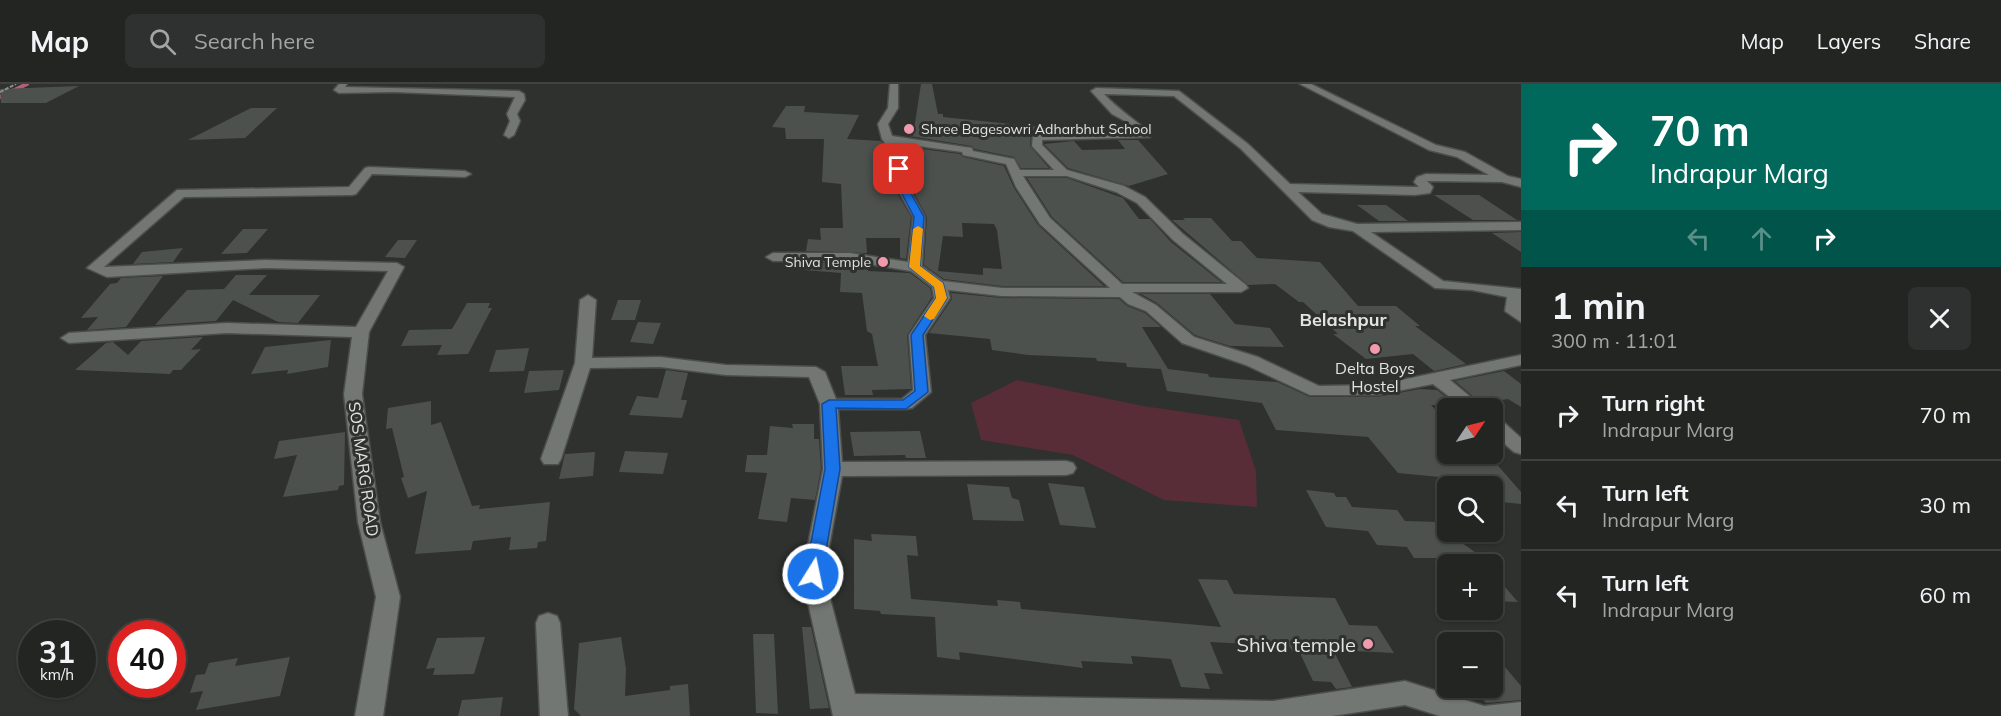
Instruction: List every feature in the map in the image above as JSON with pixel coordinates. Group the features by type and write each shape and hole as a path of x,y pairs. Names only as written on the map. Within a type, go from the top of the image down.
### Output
{"street":[{"path":"343,84 339,90 394,89 519,94 520,100 512,114 515,121 509,135"},
{"path":"504,93 514,84"},
{"path":"894,84 893,108 883,124 887,139 893,147 904,190 919,217 915,267"},
{"path":"1304,84 1433,148 1461,154 1504,179"},
{"path":"1063,172 1037,146 1037,136 1146,135 1129,119 1115,112 1096,91 1176,93 1244,146 1317,217 1334,224 1357,228 1521,226"},
{"path":"887,139 968,150 967,153 1010,161 1022,187 1046,221 1133,301 1151,308 1188,340 1252,361 1316,391 1377,390 1434,376 1521,360"},
{"path":"69,338 227,328 361,332 397,267 264,264 107,273 94,268 181,193 352,191 369,170 465,174"},
{"path":"773,257 850,257 915,267 939,285 1012,292 1241,288 1178,237 1141,200 1112,186 1063,172 1017,173"},
{"path":"1288,188 1416,191 1426,190 1420,179 1426,177 1504,179 1521,183"},
{"path":"1357,228 1440,285 1472,286 1520,294"},
{"path":"829,404 906,405 922,392 917,335 942,298 939,285"},
{"path":"1520,294 1513,300 1513,311 1521,317"},
{"path":"552,459 583,363 588,300"},
{"name":"SOS MARG ROAD","path":"361,332 353,394 369,522 388,597 369,716"},
{"path":"583,363 660,362 726,370 816,372 829,404 833,469 813,574 847,711 1273,712 1405,693 1478,716"},
{"path":"1434,376 1462,398"},
{"path":"1503,432 1521,448"},
{"path":"833,469 1066,468"},
{"path":"548,622 554,716"},
{"path":"1491,716 1521,714"}],"path":[{"path":"0,92 16,84"}],"shaded area":[{"path":"1017,380 1143,406 1239,420 1256,471 1257,507 1164,500 1073,455 981,440 971,403"}],"building":[{"path":"921,84 932,84 938,114 943,114 943,117 1051,128 1052,132 1031,133 1030,146 1049,168 1021,168 1014,157 975,149 972,146 903,135 913,136"},
{"path":"79,86 46,103 1,103 0,89"},
{"path":"786,106 805,106 804,112 859,115 847,139 881,141 886,148 896,191 911,217 906,259 900,258 900,238 866,238 867,253 806,251 808,239 821,240 820,228 843,228 841,184 822,182 824,139 786,139 785,128 772,127"},
{"path":"251,108 277,108 245,138 188,140"},
{"path":"1118,140 1138,140 1168,174 1129,186 1068,168 1044,144 1074,141 1082,150 1125,149"},
{"path":"899,146 960,154 963,157 1004,166 1014,188 1038,225 1104,286 1002,286 944,279 924,265 927,217 912,189","holes":["962,223 994,224 997,230 1002,269 983,268 983,275 938,271 943,236 963,237"]},
{"path":"1027,178 1067,178 1123,198 1139,219 1150,219 1171,242 1221,282 1123,282 1052,217"},
{"path":"1434,195 1479,195 1517,220 1473,220"},
{"path":"1357,205 1386,205 1408,221 1379,221"},
{"path":"1183,218 1211,218 1232,241 1241,241 1257,258 1320,262 1358,306 1396,306 1420,326 1415,326 1466,364 1434,371 1413,354 1366,359 1333,334 1338,334 1303,302 1299,302 1275,284 1248,285 1172,220 1185,220"},
{"path":"243,229 268,229 247,253 221,254"},
{"path":"1521,232 1521,252 1492,233"},
{"path":"398,240 417,240 405,258 385,257"},
{"path":"183,248 173,262 133,264 142,252"},
{"path":"805,263 850,263 868,266 868,271 910,273 930,288 932,297 907,335 911,389 872,390 873,395 845,395 841,366 878,366 872,334 867,331 862,293 840,292 841,273 804,270"},
{"path":"236,275 267,275 249,295 320,295 298,323 278,322 233,300 216,321 155,325 187,290 224,289"},
{"path":"163,276 126,327 87,330 98,317 81,318 110,284 117,283 121,278"},
{"path":"951,293 1002,298 1119,299 1127,306 1145,313 1161,327 1142,327 1168,369 1208,374 1209,377 1277,382 1310,397 1377,397 1420,389 1437,390 1447,398 1437,398 1437,405 1431,405 1437,411 1437,464 1497,464 1521,492 1521,504 1503,502 1503,476 1437,477 1398,473 1368,437 1276,430 1262,403 1167,391 1161,369 1127,367 1126,363 1097,361 1096,358 1028,355 992,350 990,339 929,333 952,299"},
{"path":"1141,294 1210,294 1235,324 1270,328 1284,347 1230,346 1195,335 1157,303"},
{"path":"618,300 641,300 635,320 611,320"},
{"path":"467,303 490,303 488,308 492,308 468,354 437,355 442,345 401,346 409,330 452,329"},
{"path":"638,322 661,323 653,344 630,342"},
{"path":"203,337 191,350 201,349 181,370 173,370 170,374 75,370 106,343 113,342 128,355 141,341"},
{"path":"331,340 328,367 287,374 288,370 251,374 265,347"},
{"path":"529,348 524,371 489,372 496,350"},
{"path":"564,370 559,390 524,393 529,371"},
{"path":"666,370 688,373 681,400 687,400 682,418 629,415 637,396 658,398"},
{"path":"1504,371 1521,384 1521,407 1503,398 1475,398 1455,381"},
{"path":"431,401 431,425 441,422 472,506 480,505 479,509 550,502 546,541 538,542 537,548 509,550 511,537 473,541 471,550 415,554 427,491 408,498 401,478 404,477 392,428 386,429 388,408"},
{"path":"792,424 814,424 814,439 819,439 821,469 815,500 791,498 787,522 758,519 767,473 745,472 747,455 767,455 770,426 793,428"},
{"path":"920,431 926,458 906,458 905,455 854,456 850,432"},
{"path":"345,432 344,485 339,486 338,490 283,497 297,455 274,459 279,441"},
{"path":"625,451 668,453 663,474 619,472"},
{"path":"595,452 593,476 559,479 565,454"},
{"path":"1048,483 1084,487 1096,528 1060,525"},
{"path":"967,484 1009,487 1012,498 1019,500 1024,521 973,520"},
{"path":"1306,490 1334,493 1336,497 1346,497 1352,507 1397,510 1405,521 1437,522 1437,542 1461,542 1477,554 1437,554 1437,558 1414,558 1407,547 1377,545 1368,531 1326,527"},
{"path":"871,534 916,536 918,556 907,555 911,599 998,606 997,600 1020,602 1021,609 1221,627 1198,579 1227,580 1234,594 1335,598 1349,625 1377,626 1394,653 1333,650 1352,687 1336,689 1331,682 1313,681 1300,653 1293,652 1289,646 1210,642 1223,674 1204,673 1210,689 1181,687 1171,659 1131,656 1133,664 1081,661 1083,668 959,652 960,660 937,657 935,617 881,614 880,611 854,609 854,539 872,541"},
{"path":"1503,585 1518,602 1503,601"},
{"path":"802,627 811,627 829,708 810,709"},
{"path":"753,634 774,634 778,714 756,713"},
{"path":"485,637 474,674 433,675 435,668 426,669 437,638"},
{"path":"621,637 626,669 625,696 670,690 670,686 688,684 690,716 581,716 574,709 579,643"},
{"path":"290,657 280,696 196,710 203,691 190,693 196,675 205,674 209,663 238,658 235,666"},
{"path":"1503,667 1505,667 1521,686 1521,700 1486,703 1482,698 1503,698"},
{"path":"503,697 500,716 458,716 462,700"}],"waterway":[{"path":"0,97 27,84"}],"slow traffic":[{"path":"918,229 915,267 939,285 942,298 930,316"}],"place":[{"name":"Shree Bagesowri Adharbhut School","path":"909,129"},
{"name":"Shiva Temple","path":"883,262"},
{"name":"Delta Boys Hostel","path":"1375,349"},
{"name":"Shiva temple","path":"1368,644"}],"district":[{"name":"Belashpur","path":"1343,319"}],"route":[{"path":"813,574 833,469 829,404 906,405 922,392 917,335 942,298 939,285 915,267 919,217 904,190 899,169"}]}
